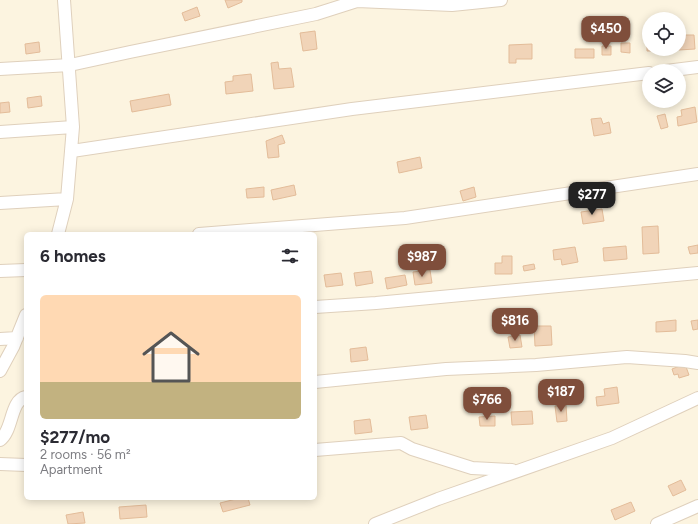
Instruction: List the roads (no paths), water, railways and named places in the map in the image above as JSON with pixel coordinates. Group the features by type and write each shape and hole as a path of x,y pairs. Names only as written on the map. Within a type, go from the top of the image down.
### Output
{"street":[{"path":"59,232 67,199 73,127 70,65 64,0"},
{"path":"0,69 70,65 316,14 358,1 452,5 501,0"},
{"path":"686,68 698,67"},
{"path":"72,151 352,109 642,74"},
{"path":"0,132 73,127"},
{"path":"225,232 405,218 698,174"},
{"path":"0,203 67,199"},
{"path":"0,271 24,270"},
{"path":"317,307 391,302 698,273"},
{"path":"0,371 24,322"},
{"path":"0,339 17,338"},
{"path":"317,382 446,369 536,365 627,357 685,360 698,363"},
{"path":"0,440 8,430 18,402 24,398"},
{"path":"375,524 438,499 612,438 698,398"},
{"path":"317,450 401,443 412,449 472,468 519,470"},
{"path":"0,464 24,465"},
{"path":"657,524 698,506"}]}
